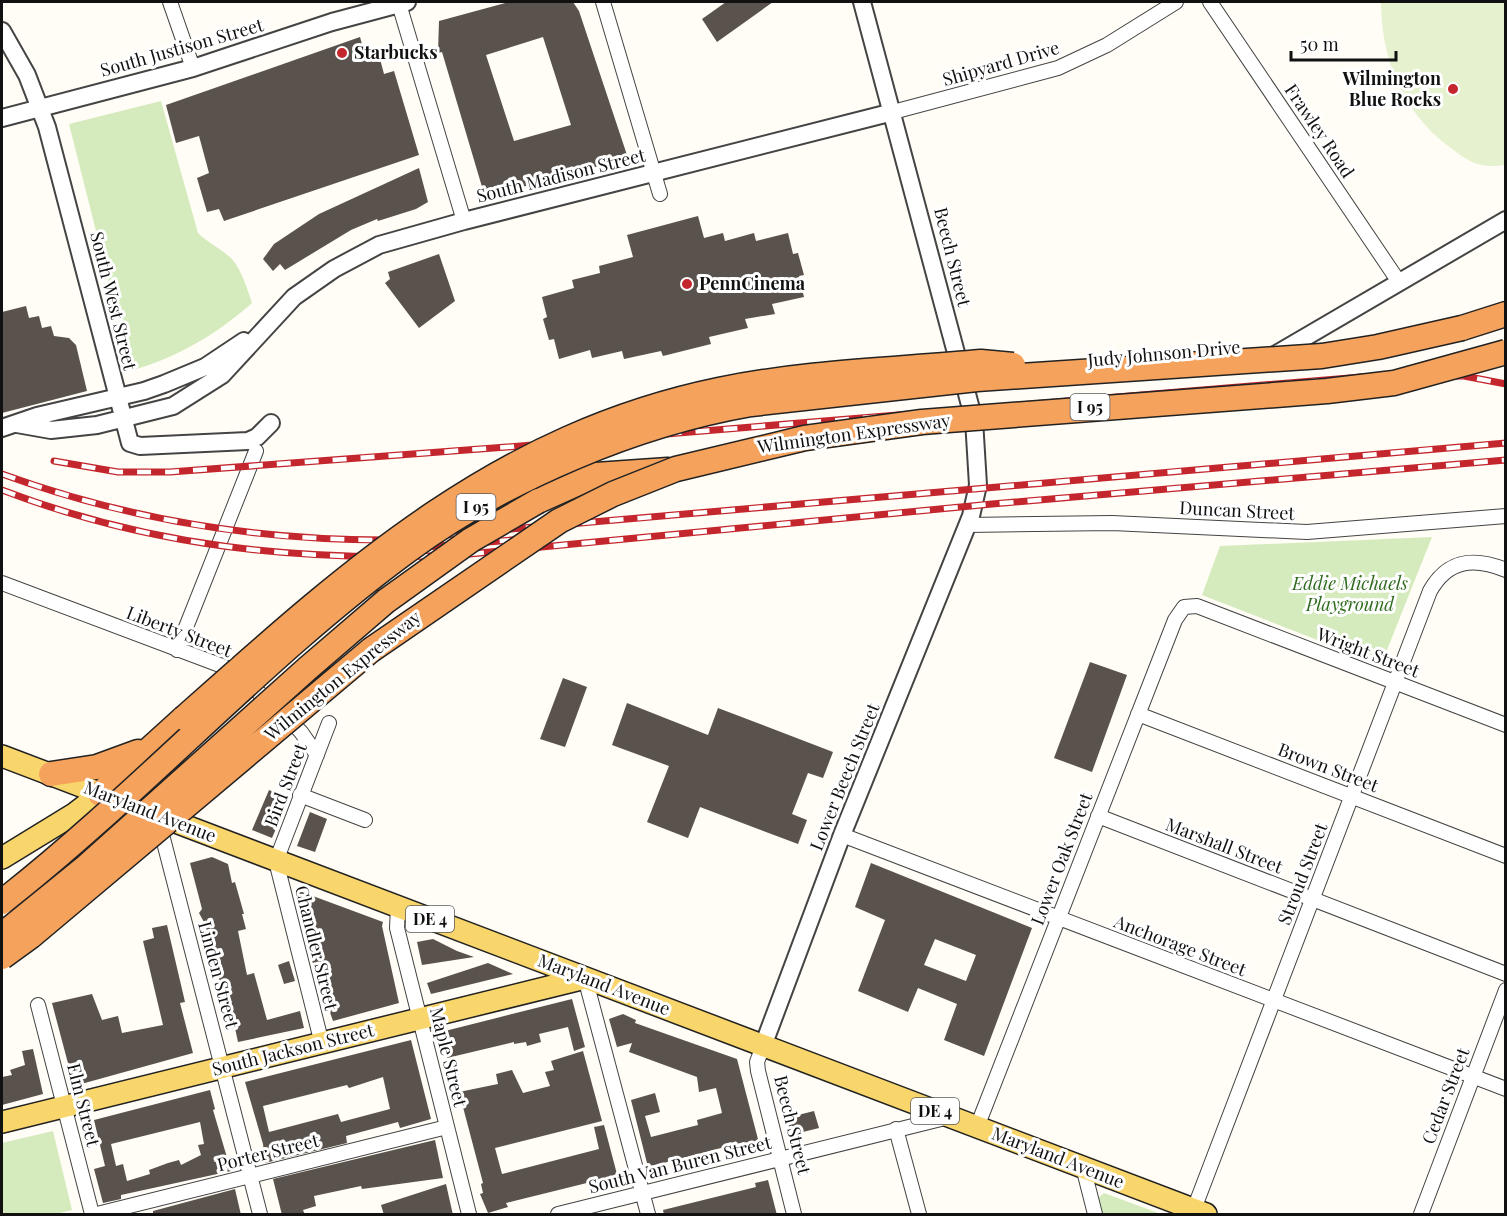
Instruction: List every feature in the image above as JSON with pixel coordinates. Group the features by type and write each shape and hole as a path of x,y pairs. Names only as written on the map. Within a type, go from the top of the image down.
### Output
{"highway":[{"name":"I 95","path":"2,902 76,841 298,639 366,583 439,530 533,477 615,443 722,409 885,388 1072,372 1322,356 1378,347 1452,330 1506,314"},
{"name":"Wilmington Expressway","path":"2,957 31,936 380,643 559,521 613,494 676,469 805,438 922,422 1327,391 1394,383 1506,352"},
{"path":"100,794 126,762 150,748 320,598 391,541 473,487 578,434 672,401 772,381 981,362 1072,372"},
{"path":"2,935 87,866 360,623 439,561 538,501 596,475 676,469"},
{"path":"51,774 126,762"},
{"path":"2,971 31,936"}],"main road":[{"name":"Maryland Avenue","path":"2,756 1200,1212"},
{"path":"2,858 74,814 100,794"},
{"name":"South Jackson Street","path":"2,1122 585,978"}],"street":[{"path":"170,2 193,68"},
{"path":"603,2 660,194"},
{"name":"Beech Street","path":"862,2 977,434 978,485 967,525"},
{"name":"Shipyard Drive","path":"893,112 1058,68 1107,45 1176,2"},
{"name":"Frawley Road","path":"1210,2 1399,282"},
{"path":"403,3 464,221"},
{"name":"South Justison Street","path":"2,118 193,68 332,22 403,3"},
{"name":"South West Street","path":"2,31 23,67 41,109 130,443 140,446 248,441 257,437 271,423"},
{"name":"South Madison Street","path":"9,426 51,430 97,426 159,411 188,399 222,375 262,329 294,297 358,254 405,237 893,112"},
{"name":"Judy Johnson Drive","path":"966,388 1247,368 1299,342 1506,220"},
{"name":"South Madison Street","path":"9,426 37,416 144,392 195,371 262,329"},
{"path":"177,650 256,451"},
{"name":"Duncan Street","path":"967,525 1112,523 1307,532 1506,516"},
{"name":"Lower Beech Street","path":"763,1046 842,835 967,525"},
{"name":"Stroud Street","path":"1200,1212 1274,1001 1430,591 1444,571 1460,564 1482,563 1506,570"},
{"name":"Liberty Street","path":"2,583 225,667 275,705 302,732 317,754"},
{"name":"Wright Street","path":"1184,607 1197,606 1506,725"},
{"name":"Lower Oak Street","path":"977,1127 1175,620 1184,607"},
{"name":"Brown Street","path":"1138,714 1506,856"},
{"name":"Bird Street","path":"276,861 329,723"},
{"path":"300,795 365,820"},
{"name":"Linden Street","path":"157,815 260,1215"},
{"name":"Marshall Street","path":"1098,816 1506,974"},
{"name":"Anchorage Street","path":"842,835 1506,1089"},
{"name":"Chandler Street","path":"276,861 322,1044"},
{"name":"Maple Street","path":"398,907 397,928 469,1215"},
{"path":"585,978 648,1215"},
{"name":"Cedar Street","path":"1421,1215 1506,990"},
{"name":"Elm Street","path":"38,1005 92,1215"},
{"name":"Beech Street","path":"763,1046 758,1071 794,1215"},
{"name":"South Van Buren Street","path":"558,1215 951,1117"},
{"name":"Porter Street","path":"97,1215 447,1127"},
{"path":"896,1129 919,1215"},
{"path":"1083,1167 1095,1215"}],"green space":[{"name":"Wilmington Blue Rocks","path":"1381,2 1505,2 1505,165 1488,166 1468,160 1432,132 1418,116 1397,82 1390,63 1382,23"},
{"path":"161,101 198,233 236,264 252,303 225,325 196,343 150,365 133,370 130,366 69,124"},
{"name":"Eddie Michaels Playground","path":"1432,537 1381,665 1202,595 1220,546"},
{"path":"53,1131 72,1210 56,1214 2,1214 2,1143"},
{"path":"1104,1193 1161,1214 1101,1214 1097,1199"}],"building":[{"path":"509,2 573,2 579,11 628,158 485,197 442,52 438,53 439,21","holes":["543,37 571,125 514,141 486,55"]},
{"path":"726,2 773,2 717,42 702,19"},
{"path":"360,37 365,55 372,55 374,60 380,59 384,74 394,71 419,155 224,221 219,209 207,212 197,178 209,173 199,136 176,143 166,105"},
{"path":"419,168 428,202 416,209 378,221 377,219 351,230 285,270 280,264 273,271 263,259 274,244 319,214"},
{"name":"PennCinema","path":"698,216 704,238 723,233 725,241 754,233 756,241 788,233 793,254 798,253 804,275 799,276 804,297 772,304 775,314 745,319 748,328 709,337 711,344 663,356 661,351 624,359 622,351 592,358 590,350 559,359 554,339 549,340 543,319 547,317 542,297 574,288 572,280 600,273 599,266 633,257 627,235"},
{"path":"439,254 455,301 419,328 385,283 390,279 388,272"},
{"path":"26,306 29,318 39,316 42,328 51,326 54,336 69,338 76,345 87,391 2,413 2,312"},
{"path":"1090,662 1127,675 1092,772 1054,758"},
{"path":"563,678 587,687 565,747 540,739"},
{"path":"627,703 708,735 718,708 833,752 823,778 808,773 792,814 807,820 798,844 700,807 688,838 647,822 669,766 612,745"},
{"path":"269,790 289,798 272,838 252,830"},
{"path":"310,812 327,819 315,852 297,846"},
{"path":"212,857 228,864 232,883 235,882 246,929 238,931 247,975 254,973 267,1020 300,1011 304,1028 238,1042 235,1028 232,1029 205,924 199,913 202,909 190,863"},
{"path":"871,863 1032,928 984,1056 944,1040 957,1004 918,988 908,1012 858,991 885,920 855,907","holes":["935,939 976,955 966,981 924,965"]},
{"path":"294,889 383,922 399,1003 333,1021 307,946"},
{"path":"167,925 185,1002 180,1003 193,1053 74,1086 52,1003 92,994 102,1020 118,1016 122,1033 163,1025 143,941 154,938 152,928"},
{"path":"433,939 474,957 422,965 417,942"},
{"path":"289,961 295,981 284,984 278,965"},
{"path":"488,963 513,974 431,994 427,983"},
{"path":"572,999 585,1047 574,1051 568,1027 539,1034 541,1042 527,1046 526,1042 514,1044 514,1042 447,1058 441,1032"},
{"path":"623,1014 636,1020 635,1023 737,1059 759,1143 745,1148 744,1142 648,1167 631,1100 655,1093 660,1112 645,1116 651,1137 698,1125 697,1120 722,1113 716,1088 699,1092 697,1077 629,1052 632,1043 617,1047 609,1019"},
{"path":"411,1040 431,1119 400,1128 398,1122 346,1136 347,1143 265,1163 263,1144 245,1082","holes":["383,1077 390,1109 341,1122 338,1114 269,1132 263,1106 347,1085 349,1088"]},
{"path":"33,1049 43,1094 2,1105 2,1077 12,1075 10,1070 25,1065 22,1051"},
{"path":"583,1051 602,1121 495,1148 502,1174 599,1149 594,1127 604,1125 618,1178 608,1181 607,1178 506,1203 508,1207 488,1213 480,1194 483,1193 481,1184 483,1183 459,1092 498,1084 496,1074 512,1070 523,1093 550,1086 545,1072 554,1070 551,1061"},
{"path":"210,1090 215,1109 213,1110 231,1171 121,1195 121,1199 103,1203 94,1169 105,1166 94,1120","holes":["200,1122 204,1144 198,1145 201,1155 181,1165 179,1160 168,1163 149,1170 150,1174 127,1181 123,1164 116,1166 111,1144"]},
{"path":"814,1111 819,1128 791,1135 786,1118"},
{"path":"435,1140 443,1178 362,1189 361,1186 314,1196 316,1206 303,1210 305,1215 282,1215 273,1179"},
{"path":"768,1180 777,1215 664,1215 663,1210 756,1187 755,1183"},
{"path":"446,1184 453,1215 384,1215 381,1205"},
{"path":"235,1189 241,1215 153,1215 153,1211"}],"railway":[{"path":"54,461 118,472 170,472 507,447 1374,376 1464,376 1506,384"},
{"path":"2,474 96,503 190,524 287,536 385,540 1506,443"},
{"path":"2,490 114,525 170,537 284,553 400,557 459,555 992,504 1506,460"},
{"path":"388,550 525,539"}],"place":[{"name":"Starbucks","path":"342,53"},
{"name":"Wilmington Blue Rocks","path":"1453,89"},
{"name":"PennCinema","path":"687,284"}]}
